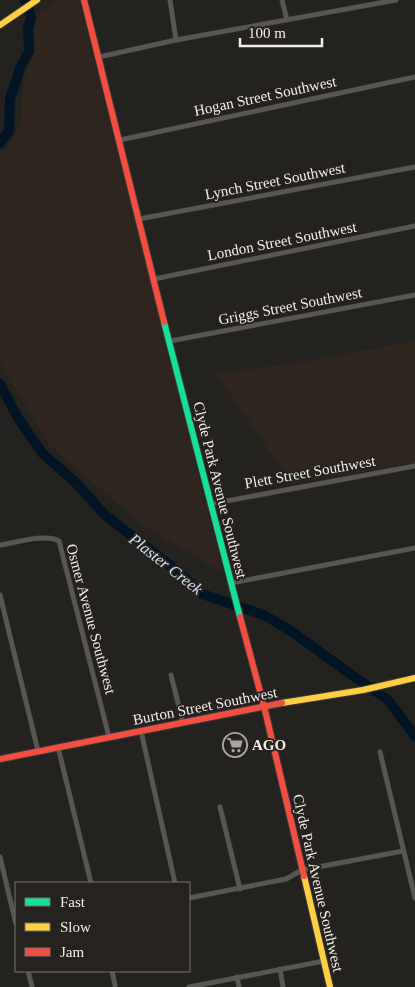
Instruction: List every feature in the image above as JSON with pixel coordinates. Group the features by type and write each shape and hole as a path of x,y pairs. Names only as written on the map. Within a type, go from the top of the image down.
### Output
{"main road":[{"path":"0,25 37,0"},
{"name":"Clyde Park Avenue Southwest","path":"84,0 210,504 264,706 330,987"},
{"name":"Burton Street Southwest","path":"0,759 264,706 363,690 415,678"}],"street":[{"path":"170,0 176,40"},
{"path":"282,0 286,20"},
{"path":"98,57 176,40 396,0"},
{"name":"Hogan Street Southwest","path":"120,140 415,77"},
{"name":"Lynch Street Southwest","path":"139,219 415,167"},
{"name":"London Street Southwest","path":"154,279 415,226"},
{"name":"Griggs Street Southwest","path":"170,341 415,295"},
{"name":"Plett Street Southwest","path":"210,504 415,466"},
{"name":"Osmer Avenue Southwest","path":"0,545 40,538 54,538 59,541 109,737"},
{"path":"232,587 415,548"},
{"path":"0,595 38,751"},
{"path":"171,675 183,722"},
{"path":"141,731 175,882"},
{"path":"58,747 91,882"},
{"path":"380,752 415,898"},
{"path":"220,807 240,889"},
{"path":"190,898 286,879 302,870 403,851"},
{"path":"0,857 15,920"},
{"path":"188,987 324,961"},
{"path":"280,969 283,987"},
{"path":"28,972 32,987"},
{"path":"112,972 115,985"},
{"path":"237,977 239,987"}],"shaded area":[{"path":"58,0 79,0 221,565 219,570 144,526 49,445 0,363 0,151 12,143 22,117 23,79 35,53 36,14"},
{"path":"415,341 415,463 292,484 217,374 309,361"}],"waterway":[{"name":"Plaster Creek","path":"0,143 9,131 10,99 21,66 29,51 28,28 31,18 25,0"},
{"name":"Plaster Creek","path":"0,384 18,418 42,453 75,482 105,515 176,570 202,594 264,615 291,631 388,700 415,736"}],"traffic: fast":[{"path":"164,322 240,617"}],"traffic: slow":[{"path":"0,25 37,0"},
{"path":"282,703 363,690 415,678"},
{"path":"304,876 330,987"}],"traffic: jam":[{"path":"84,0 164,322"},
{"path":"240,617 264,706 304,876"},
{"path":"0,759 282,703"}],"place":[{"name":"AGO","path":"235,745"}]}
